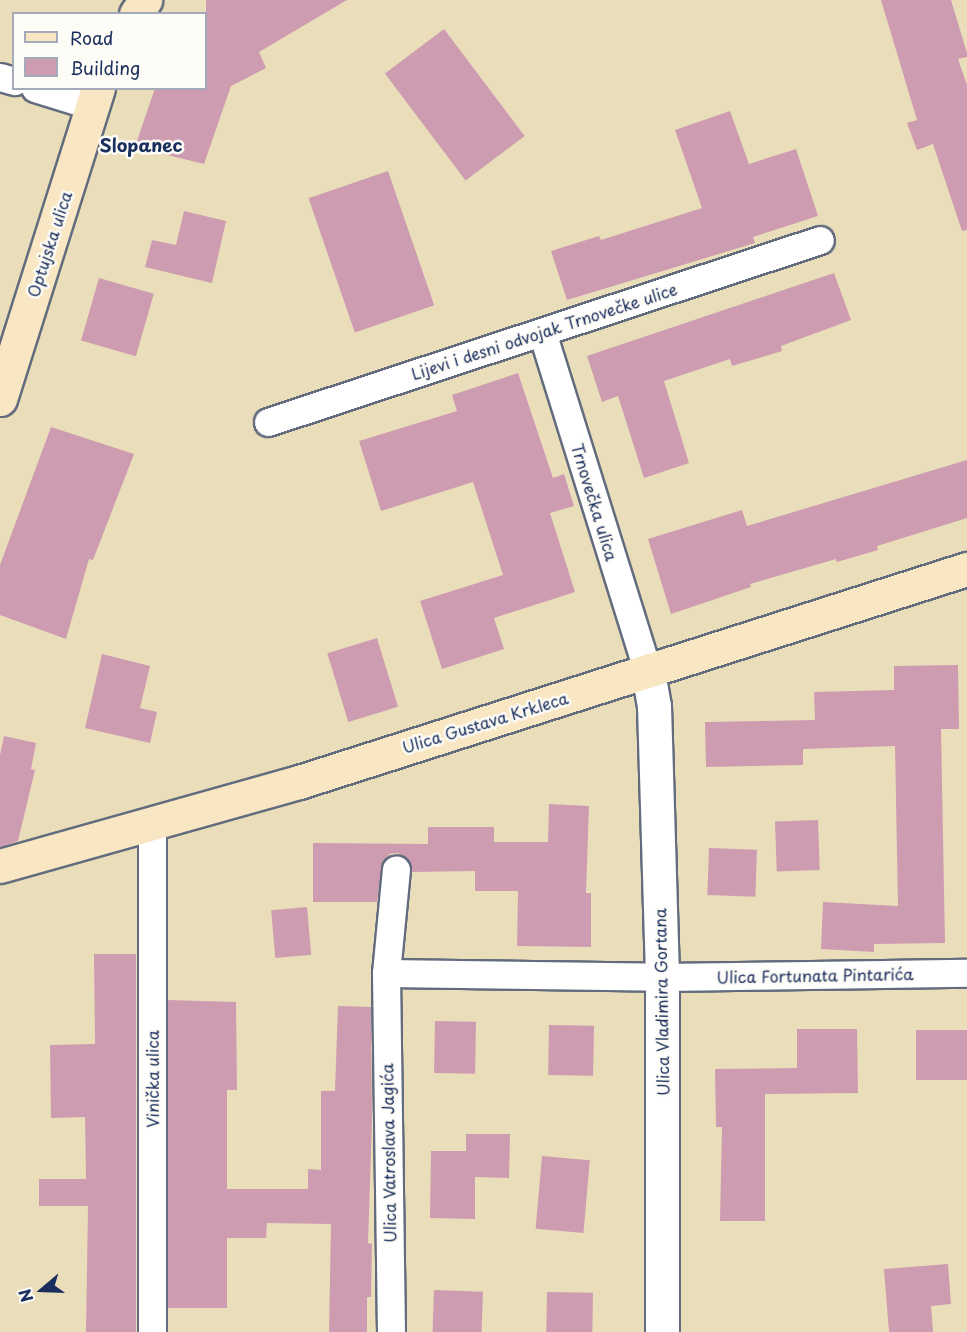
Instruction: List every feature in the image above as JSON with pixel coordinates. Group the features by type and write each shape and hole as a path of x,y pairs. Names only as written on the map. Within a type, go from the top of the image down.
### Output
{"main road":[{"name":"Optujska ulica","path":"0,399 95,97"},
{"name":"Ulica Gustava Krkleca","path":"0,866 152,825 648,672 967,569"}],"street":[{"path":"49,90 95,97"},
{"name":"Lijevi i desni odvojak Trnovečke ulice","path":"268,422 820,240"},
{"name":"Trnovečka ulica","path":"542,332 648,672"},
{"name":"Ulica Vladimira Gortana","path":"648,672 654,706 662,977 662,1332"},
{"name":"Vinička ulica","path":"152,825 152,1332"},
{"name":"Ulica Vatroslava Jagića","path":"391,1332 386,973 396,869"},
{"path":"386,973 662,977"},
{"name":"Ulica Fortunata Pintarića","path":"662,977 967,973"}],"building":[{"path":"206,0 347,0 259,52 266,68 231,86 204,164 135,147 154,90 207,90"},
{"path":"881,0 951,0 967,53 967,57 958,59 967,85 967,230 962,231 933,144 917,150 907,123 917,120"},
{"path":"444,29 525,136 466,181 385,74"},
{"path":"730,111 749,164 796,149 818,216 753,237 755,243 567,300 551,251 599,236 601,240 702,208 675,130"},
{"path":"388,171 434,305 355,333 309,198"},
{"path":"184,211 226,221 212,283 145,267 152,240 176,245"},
{"path":"834,273 851,320 781,346 782,351 732,366 730,359 664,381 689,463 644,478 618,396 602,402 587,356"},
{"path":"99,278 154,294 136,356 81,340"},
{"path":"518,373 553,478 564,474 574,506 550,513 575,592 494,618 504,649 442,669 420,601 503,575 473,482 381,511 359,441 457,411 452,395"},
{"path":"51,427 134,454 93,560 89,559 66,639 0,615 0,565"},
{"path":"967,460 967,518 877,546 878,550 837,562 836,559 750,584 751,587 671,614 648,539 742,510 747,526"},
{"path":"377,638 398,707 348,722 327,653"},
{"path":"102,654 150,666 140,708 157,712 150,743 85,728"},
{"path":"958,665 959,729 941,729 945,943 874,944 874,952 821,949 823,902 898,906 895,746 803,749 803,765 706,767 705,722 815,720 814,692 894,690 894,666"},
{"path":"4,736 36,743 31,769 35,770 18,841 0,847 0,755"},
{"path":"549,804 589,806 586,893 591,893 591,947 517,946 518,891 475,891 475,871 412,872 410,862 398,853 390,854 383,860 377,902 313,902 313,843 428,844 428,827 494,827 494,842 548,842"},
{"path":"818,820 820,870 777,871 775,822"},
{"path":"709,848 757,850 755,897 707,895"},
{"path":"307,907 311,955 275,958 271,910"},
{"path":"94,954 136,954 136,1332 86,1332 88,1206 39,1206 39,1179 86,1179 85,1117 51,1118 50,1045 95,1044"},
{"path":"168,1000 236,1002 237,1090 227,1090 227,1189 308,1189 308,1169 321,1170 321,1091 335,1091 338,1006 371,1007 372,1122 368,1243 372,1244 371,1297 367,1297 367,1332 329,1332 331,1224 267,1223 266,1238 227,1238 227,1308 168,1308"},
{"path":"435,1021 476,1022 475,1074 434,1073"},
{"path":"549,1025 594,1026 593,1076 548,1075"},
{"path":"797,1029 857,1029 858,1093 765,1094 765,1221 720,1221 722,1127 716,1127 715,1069 797,1068"},
{"path":"916,1030 967,1030 967,1080 916,1080"},
{"path":"466,1134 510,1134 509,1178 475,1177 475,1219 430,1218 431,1151 466,1151"},
{"path":"542,1156 590,1160 583,1233 536,1229"},
{"path":"948,1264 951,1304 931,1306 933,1332 889,1332 884,1269"},
{"path":"434,1290 483,1292 482,1332 433,1332"},
{"path":"547,1292 593,1293 592,1332 546,1332"}],"district":[{"name":"Slopanec","path":"141,145"}]}
